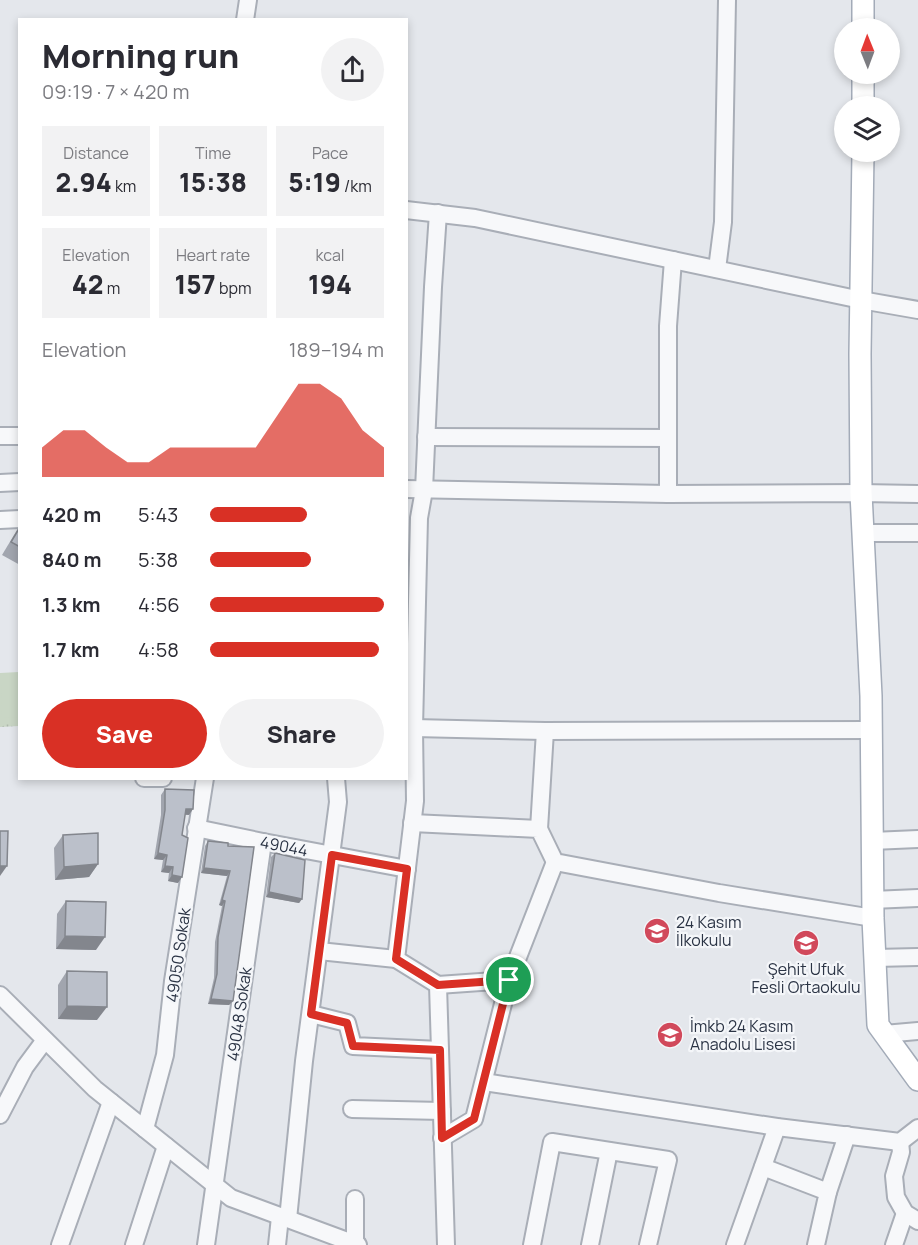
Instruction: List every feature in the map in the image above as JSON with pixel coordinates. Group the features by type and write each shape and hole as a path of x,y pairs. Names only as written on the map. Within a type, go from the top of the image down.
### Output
{"main road":[{"path":"862,0 863,18"},
{"path":"863,162 861,493 871,696 872,909 878,1025 918,1080"}],"street":[{"path":"245,18 248,0"},
{"path":"717,269 723,222 727,0"},
{"path":"408,210 475,218 918,310"},
{"path":"396,959 415,801 410,760 414,728 419,518 424,490 438,213"},
{"path":"668,494 668,326 673,260"},
{"path":"0,436 18,436"},
{"path":"426,437 668,438"},
{"path":"0,483 18,482"},
{"path":"408,489 668,494 918,494"},
{"path":"0,520 18,519"},
{"path":"863,533 918,533"},
{"path":"414,728 545,731 871,730"},
{"path":"442,1138 474,1119 509,980 555,862 539,829 545,731"},
{"name":"49050 Sokak","path":"145,1129 165,1055 173,981 205,780"},
{"path":"277,1245 284,1218 332,855 338,802 336,780"},
{"path":"412,823 539,829"},
{"name":"49044","path":"196,828 407,869"},
{"path":"872,841 918,839"},
{"name":"49048 Sokak","path":"206,1245 263,842"},
{"path":"555,862 719,893 872,909 918,898"},
{"path":"319,951 396,959 438,985 509,980"},
{"path":"875,958 918,957"},
{"path":"438,985 446,1245"},
{"path":"0,995 94,1089 231,1198 352,1244 356,1199"},
{"path":"311,1014 347,1023 353,1046 440,1050"},
{"path":"884,1034 918,1031"},
{"path":"0,1115 25,1067 45,1040"},
{"path":"484,1082 777,1127 900,1142 918,1128"},
{"path":"60,1245 111,1102"},
{"path":"352,1109 441,1111"},
{"path":"735,1245 777,1127"},
{"path":"816,1245 828,1192 847,1136"},
{"path":"532,1245 552,1142 668,1160 648,1245"},
{"path":"894,1245 912,1217 898,1203 894,1190 894,1176 901,1152 900,1142"},
{"path":"134,1245 166,1146"},
{"path":"590,1245 609,1151"},
{"path":"763,1167 828,1192"}],"green space":[{"path":"18,672 18,726 0,727 0,673"},
{"path":"1,682 18,682 18,717 2,718"}],"building":[{"path":"18,530 18,546 11,542"},
{"path":"165,789 194,790 193,809 186,809 182,835 188,838 182,877 172,875 173,867 165,866 167,855 158,853 165,810"},
{"path":"0,831 8,831 7,866 0,866"},
{"path":"98,833 98,864 64,867 63,835"},
{"path":"208,841 228,843 228,846 254,847 233,1001 211,999 217,974 218,937 225,901 222,900 230,871 204,868"},
{"path":"275,853 305,860 302,899 269,892"},
{"path":"66,901 106,902 105,937 65,936"},
{"path":"67,971 107,972 107,1007 67,1006"}],"place":[{"name":"24 Kasım İlkokulu","path":"657,931"},
{"name":"Şehit Ufuk Fesli Ortaokulu","path":"806,943"},
{"name":"İmkb 24 Kasım Anadolu Lisesi","path":"670,1035"}],"route":[{"path":"332,855 407,869 396,959 438,985 509,980 474,1119 442,1138 440,1050 353,1046 347,1023 311,1014 332,855"}]}
